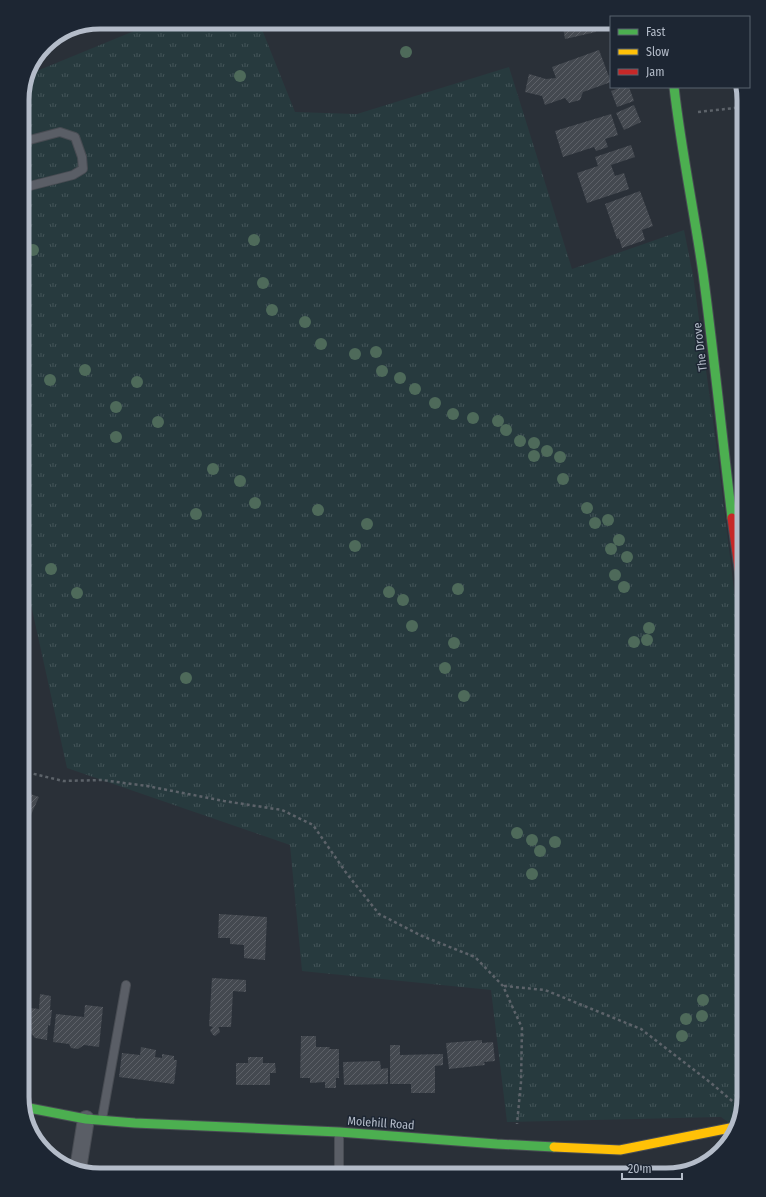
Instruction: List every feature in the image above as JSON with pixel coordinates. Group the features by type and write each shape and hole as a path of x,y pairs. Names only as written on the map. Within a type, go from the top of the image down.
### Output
{"street":[{"name":"The Drove","path":"674,88 703,273 722,439 737,552"},
{"name":"Molehill Road","path":"30,1108 86,1119 135,1123 339,1132 515,1145 620,1150 731,1127"},
{"path":"79,1165 86,1119"}],"lane":[{"path":"29,140 60,132 75,137 82,157 83,169 73,176 29,186"},
{"path":"102,1120 126,985"},
{"path":"339,1132 339,1168"}],"path":[{"path":"677,114 737,108"},
{"path":"29,773 63,781 102,780 147,786 224,801 282,810 313,825 347,874 379,914 422,936 475,957 503,986 522,1028 521,1082 515,1145"},
{"path":"503,986 545,990 641,1029 736,1104"}],"green space":[{"path":"139,29 262,29 295,112 357,114 509,67 572,269 684,230 693,275 717,450 737,615 737,1097 736,1111 732,1124 721,1117 507,1122 491,990 302,971 290,845 67,768 29,596 29,95 31,81 34,72"}],"building":[{"path":"563,29 595,29 596,32 565,39"},
{"path":"599,50 610,82 583,92 580,100 569,103 565,98 545,105 542,96 525,92 529,74 546,79 556,78 552,67"},
{"path":"619,88 629,88 634,101 617,107 611,91"},
{"path":"634,105 641,122 624,130 616,113"},
{"path":"611,114 618,135 605,139 608,147 596,151 594,147 563,157 555,131"},
{"path":"631,145 635,157 611,165 615,176 624,173 629,189 587,203 577,173 598,166 595,157"},
{"path":"640,191 653,226 642,230 645,240 622,248 619,238 617,239 605,204"},
{"path":"29,793 39,797 29,819"},
{"path":"219,914 267,917 265,960 244,958 244,945 230,944 230,938 218,938"},
{"path":"212,978 246,980 246,992 233,991 231,1027 218,1027 220,1032 215,1036 210,1030 213,1027 209,1026"},
{"path":"40,994 51,996 50,1010 52,1010 50,1026 48,1025 47,1040 35,1038 29,1032 29,1008 39,1009"},
{"path":"85,1005 103,1007 99,1047 84,1045 78,1049 71,1048 69,1044 53,1042 56,1014 84,1017"},
{"path":"301,1036 316,1036 316,1047 330,1047 329,1049 339,1049 339,1078 336,1078 336,1088 325,1088 325,1082 310,1083 310,1078 300,1078"},
{"path":"482,1040 482,1043 493,1042 495,1061 484,1062 485,1065 449,1069 446,1043"},
{"path":"390,1045 400,1045 400,1055 443,1054 443,1065 435,1066 435,1093 411,1093 411,1084 390,1084"},
{"path":"141,1047 156,1050 155,1057 162,1058 162,1054 174,1056 174,1060 177,1060 174,1084 119,1077 122,1053 140,1055"},
{"path":"248,1057 263,1057 263,1063 275,1063 276,1073 270,1073 270,1085 236,1085 236,1063 248,1063"},
{"path":"380,1061 381,1069 388,1068 388,1084 344,1085 343,1062"}],"traffic: fast":[{"path":"674,88 680,134 703,273 732,518"},
{"path":"30,1108 86,1119 135,1123 339,1132 554,1147"}],"traffic: slow":[{"path":"554,1147 620,1150 730,1128"}],"traffic: jam":[{"path":"732,518 737,554"}]}
